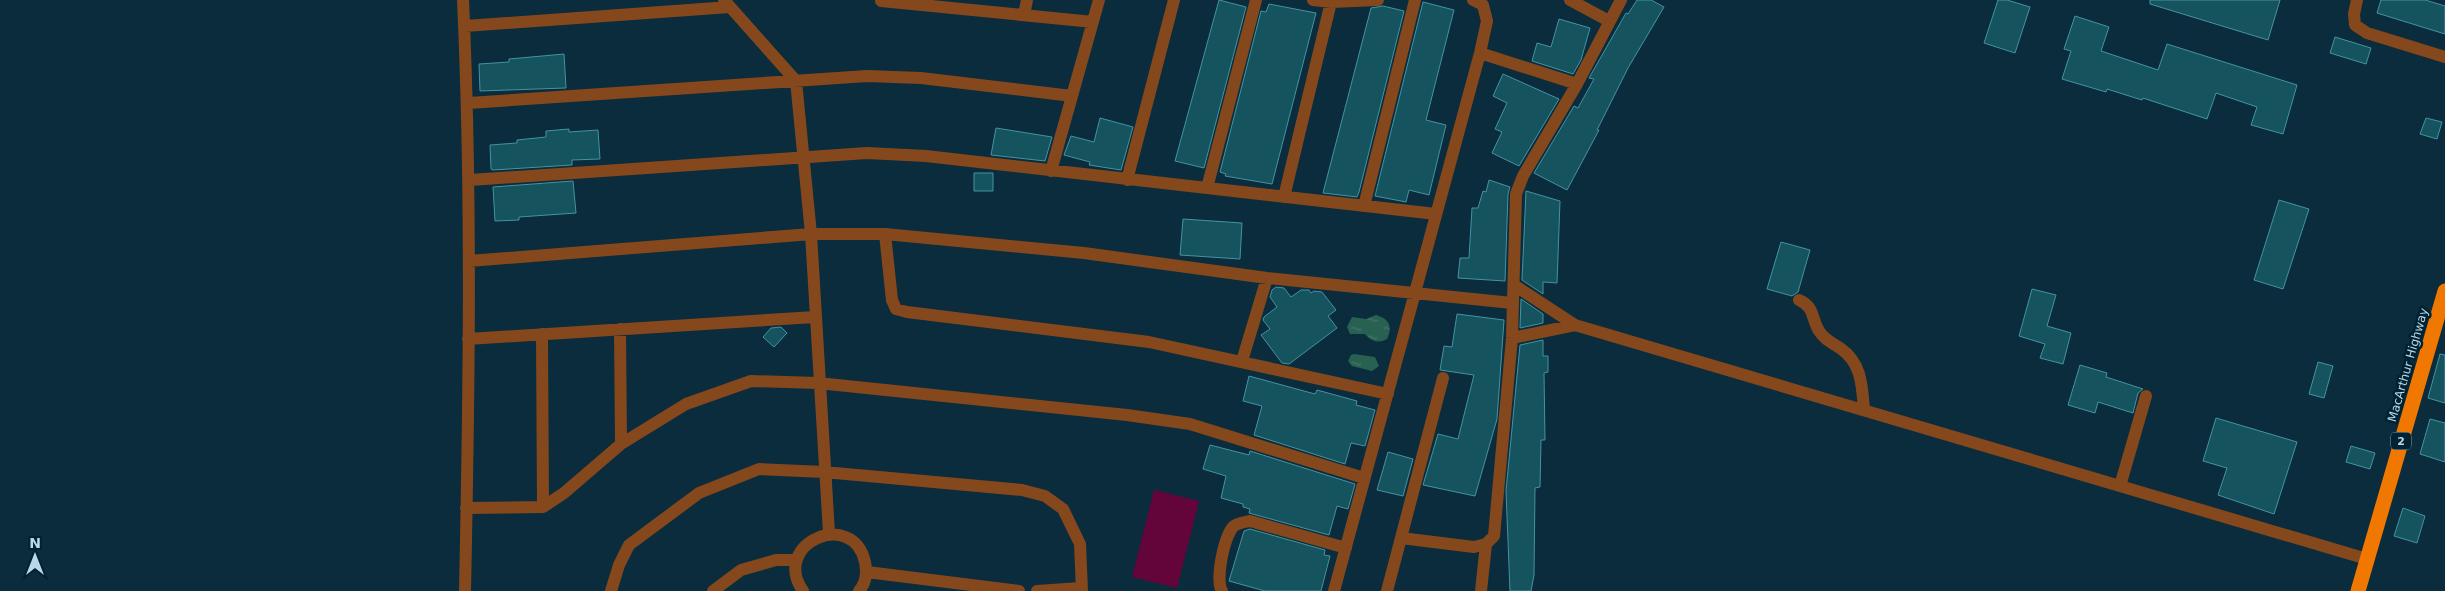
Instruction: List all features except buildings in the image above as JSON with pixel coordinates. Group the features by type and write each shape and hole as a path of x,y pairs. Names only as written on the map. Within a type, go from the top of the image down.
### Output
{"highway":[{"name":"MacArthur Highway","path":"2358,591 2445,291"}],"street":[{"path":"463,0 469,103 470,180 465,591"},
{"path":"1024,15 1027,0"},
{"path":"1051,171 1099,0"},
{"path":"1127,180 1174,0"},
{"path":"1207,188 1256,0"},
{"path":"1313,0 1332,2 1378,0"},
{"path":"1364,206 1415,0"},
{"path":"1334,591 1480,53 1487,21 1483,5 1473,0"},
{"path":"1570,0 1609,21"},
{"path":"1401,538 1474,548 1486,544 1494,536 1512,338 1516,194 1523,176 1577,84 1621,0"},
{"path":"2357,0 2354,14 2355,25 2367,33 2445,57"},
{"path":"881,1 1093,22"},
{"path":"1284,197 1332,2"},
{"path":"465,26 727,4 796,81 811,234 818,383 829,533"},
{"path":"1480,53 1577,84"},
{"path":"469,103 867,76 921,78 1072,96"},
{"path":"470,180 867,152 926,156 1436,214"},
{"path":"469,261 811,234 885,234 1084,253 1267,278 1512,303"},
{"path":"885,234 892,300 896,309 907,312 1149,342 1388,394"},
{"path":"1242,361 1267,278"},
{"path":"1514,285 1575,325 2367,559"},
{"path":"1799,300 1807,304 1812,311 1818,330 1827,342 1839,347 1854,361 1861,379 1864,410"},
{"path":"468,339 815,317"},
{"path":"1512,338 1575,325"},
{"path":"620,329 621,444"},
{"path":"542,334 543,507"},
{"path":"1387,591 1443,378"},
{"path":"466,508 543,507 564,493 621,444 686,404 752,382 818,383 1127,414 1190,424 1364,478"},
{"path":"2120,486 2146,396"},
{"path":"611,591 619,566 629,545 699,493 759,469 824,472 1022,490 1045,496 1063,509 1080,544 1082,589 1036,591"},
{"path":"1222,591 1219,582 1226,536 1235,525 1250,521 1346,548"},
{"path":"803,591 795,575 796,560 808,541 829,533 849,538 863,552 867,572 859,591"},
{"path":"1481,591 1486,544"},
{"path":"713,591 741,570 776,560 796,560"},
{"path":"867,572 920,585 1019,591"}],"shaded area":[{"path":"1154,490 1199,501 1177,588 1132,577"}],"water":[{"path":"1376,315 1389,324 1390,330 1387,339 1378,341 1372,340 1365,334 1350,334 1347,327 1352,317 1366,319"},
{"path":"1351,355 1375,357 1379,366 1372,371 1352,366 1348,361"}]}
